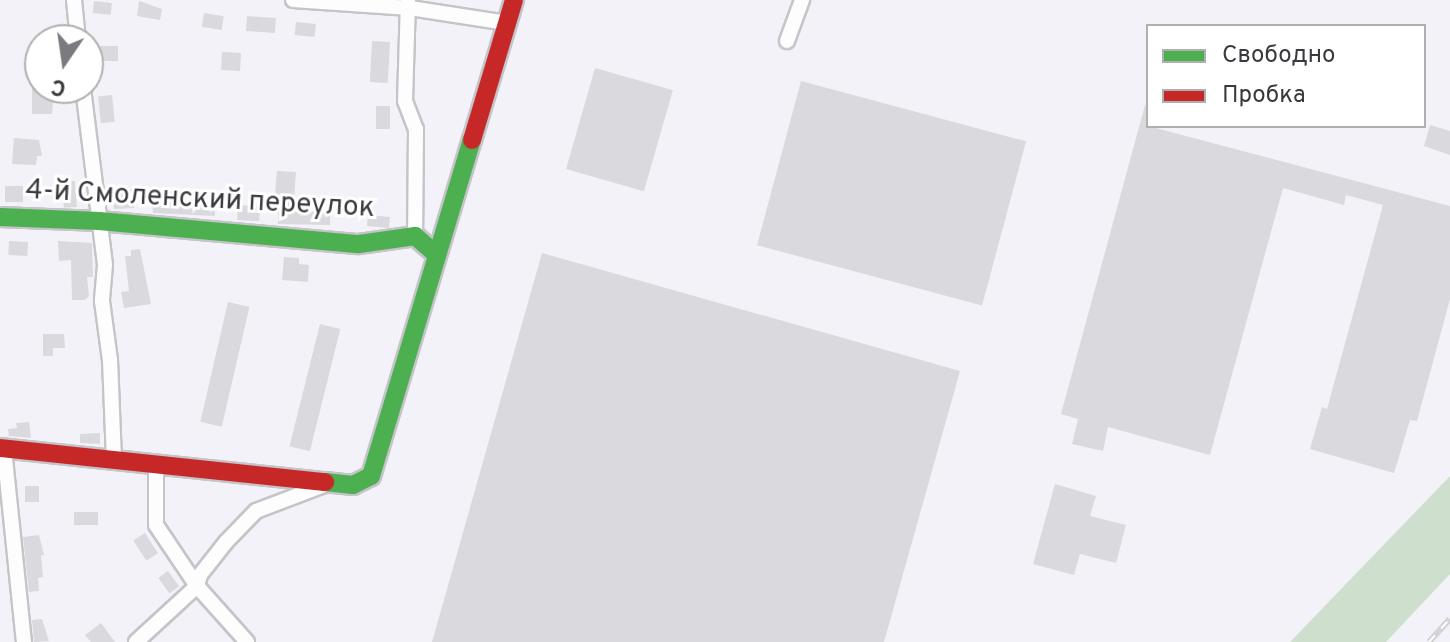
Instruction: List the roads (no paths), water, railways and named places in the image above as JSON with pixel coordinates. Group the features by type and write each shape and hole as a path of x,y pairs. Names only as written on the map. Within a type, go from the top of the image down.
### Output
{"street":[{"path":"74,0 76,24"},
{"path":"293,0 409,4 507,23"},
{"path":"24,642 2,448 353,485 371,476 514,0"},
{"path":"787,41 802,0"},
{"path":"409,4 405,101 416,129 415,236 437,255"},
{"path":"85,104 99,221 114,460"},
{"name":"4-й Смоленский переулок","path":"0,217 99,221 359,244 415,236"},
{"path":"156,465 156,525 197,586 247,642"},
{"path":"136,642 197,586 200,575 256,511 330,483"}],"railway":[{"path":"1429,642 1450,619"}]}
